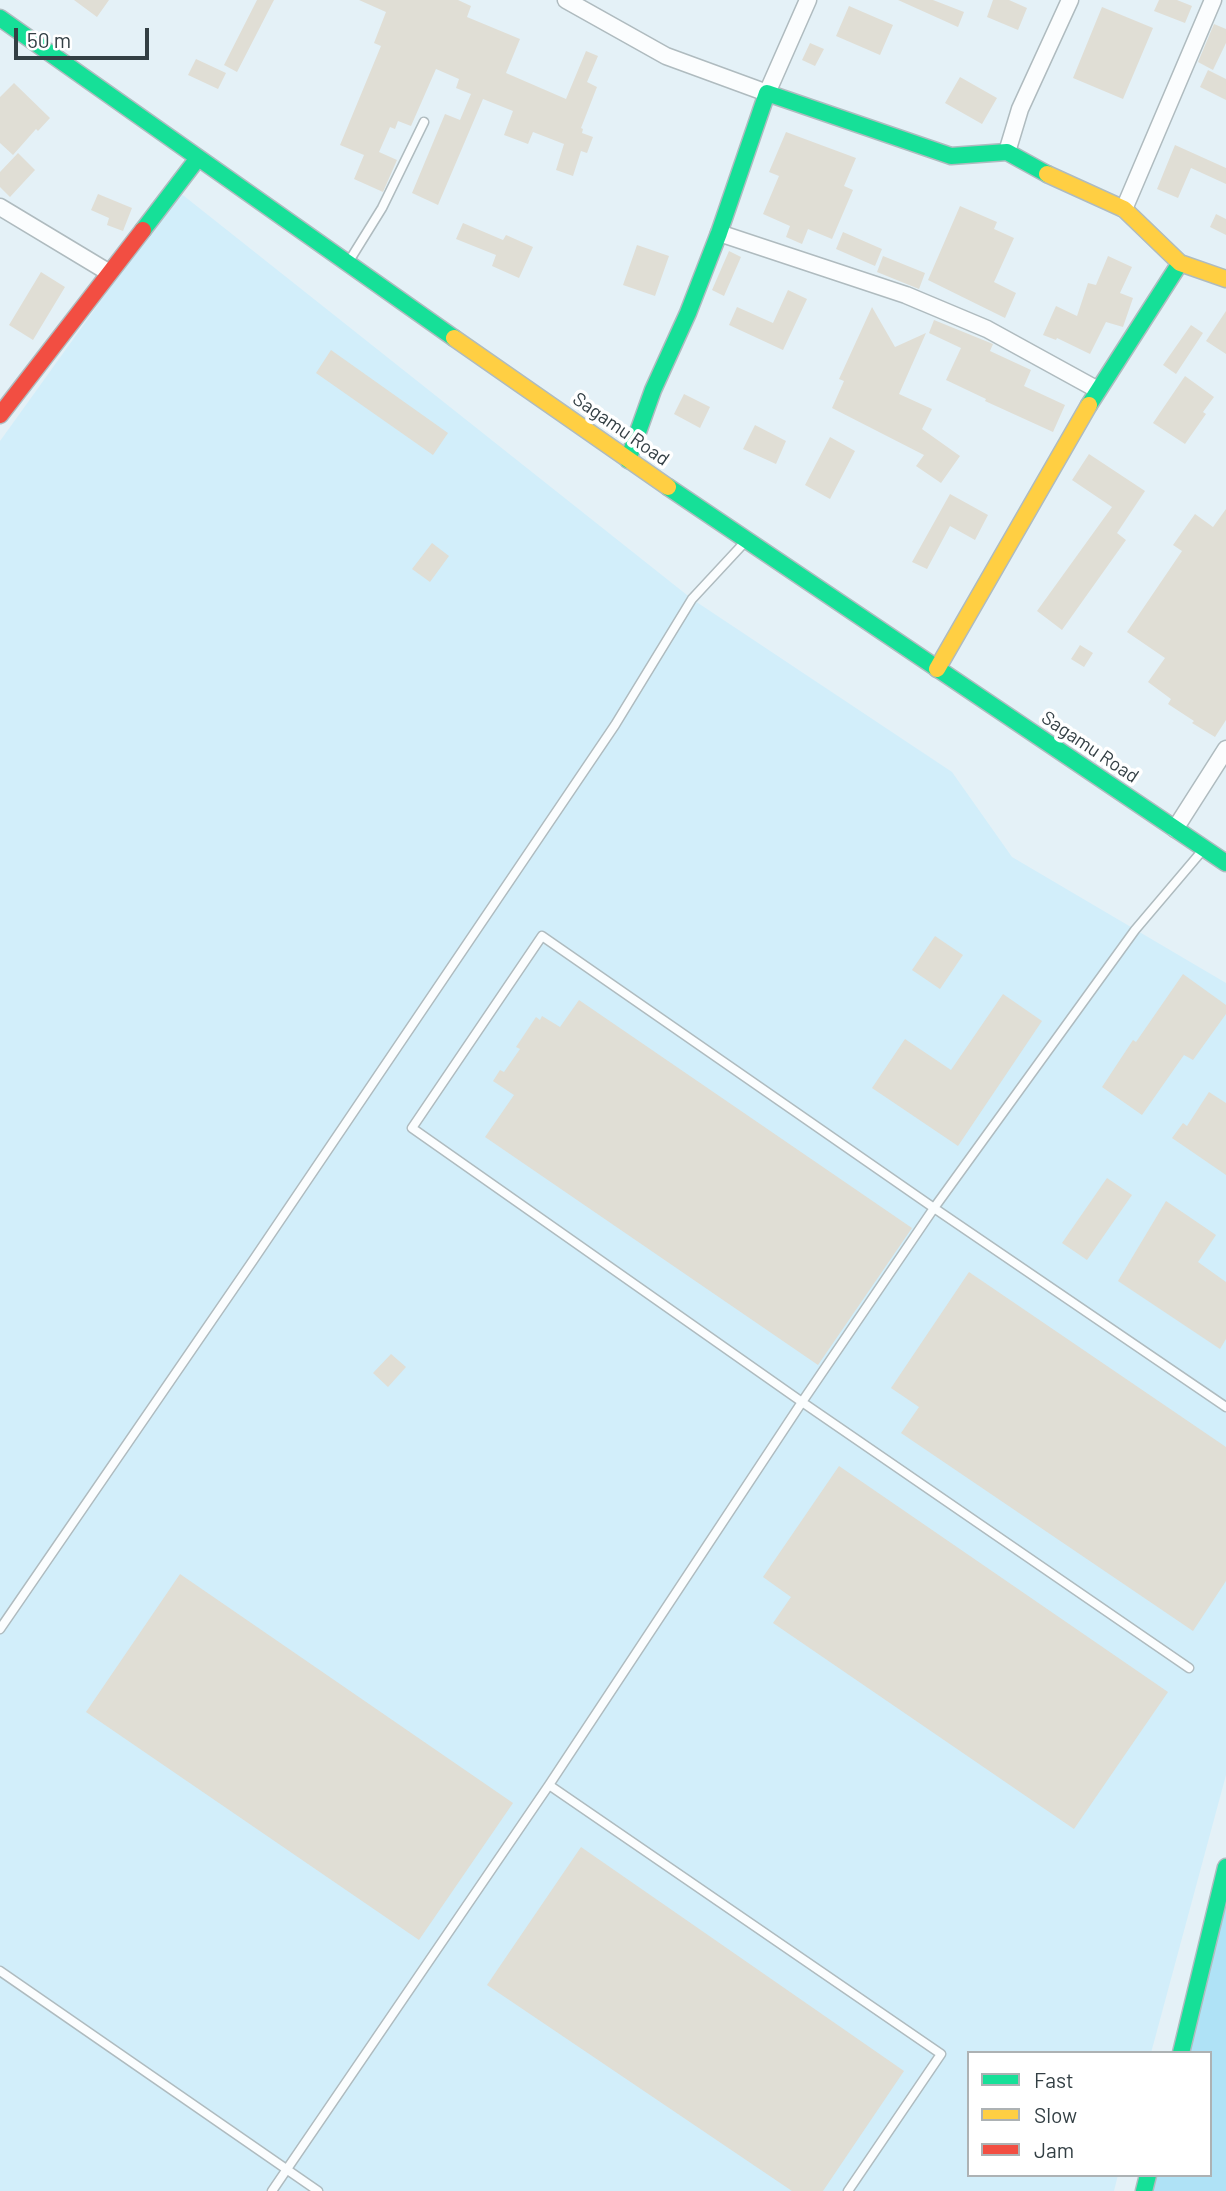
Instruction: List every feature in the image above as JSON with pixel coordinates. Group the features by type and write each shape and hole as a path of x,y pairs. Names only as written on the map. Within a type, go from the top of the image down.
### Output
{"main road":[{"name":"Sagamu Road","path":"0,18 628,460 1226,863"},
{"path":"628,460 653,390 688,313 719,233 767,93 951,156 1007,152 1048,175 1124,209 1180,263 1226,279"},
{"path":"2,407 198,158"},
{"path":"937,669 1098,390 1180,263"},
{"path":"1181,2051 1226,1867"}],"street":[{"path":"566,0 666,56 767,93 808,0"},
{"path":"1007,152 1020,109 1070,0"},
{"path":"1124,209 1213,0"},
{"path":"0,207 108,272"},
{"path":"719,233 918,300 987,329 1098,390"},
{"path":"1175,829 1226,749"}],"lane":[{"path":"348,264 382,208 424,122"},
{"path":"0,1629 615,725 692,599 747,541"},
{"path":"272,2191 549,1785 802,1402 934,1208 1135,930 1204,848"},
{"path":"1189,1668 412,1129 542,936 1226,1407"},
{"path":"549,1785 941,2054 848,2191"},
{"path":"0,1971 318,2191"}],"shaded area":[{"path":"179,192 692,599 952,772 1012,857 1226,983 1226,1775 1152,2051 967,2051 967,2177 1118,2177 1114,2191 0,2191 0,441"},
{"path":"1226,1904 1226,2191 1147,2191 1151,2177 1212,2177 1212,2051 1186,2051"}],"building":[{"path":"74,0 109,0 97,17"},
{"path":"257,0 274,0 237,72 224,65"},
{"path":"359,0 458,0 471,6 467,17 520,39 506,73 566,99 586,51 598,56 587,82 597,87 581,128 582,133 593,137 587,153 581,151 573,176 556,170 564,144 533,132 528,144 504,135 513,111 483,99 438,205 412,193 445,114 460,120 471,94 456,88 459,79 436,69 411,126 398,121 395,129 390,127 379,152 397,160 383,192 354,179 364,155 340,145 381,46 374,43 386,12"},
{"path":"898,0 933,0 964,12 958,27"},
{"path":"993,0 1009,0 1027,8 1018,30 987,17"},
{"path":"1159,0 1177,0 1192,6 1185,23 1154,11"},
{"path":"849,6 893,25 880,55 836,36"},
{"path":"1102,7 1153,28 1123,99 1073,78"},
{"path":"1214,24 1226,29 1226,43 1213,70 1198,62"},
{"path":"810,43 824,49 815,66 802,60"},
{"path":"196,59 226,73 218,89 188,75"},
{"path":"1208,70 1226,79 1226,100 1200,87"},
{"path":"960,77 997,98 982,124 945,103"},
{"path":"14,83 50,118 38,131 36,129 13,155 0,143 0,97"},
{"path":"786,132 856,158 844,186 853,190 832,239 808,229 802,244 786,237 790,226 763,214 779,176 769,172"},
{"path":"1175,145 1226,168 1226,184 1191,168 1178,198 1157,189"},
{"path":"18,153 35,170 10,197 0,187 0,172"},
{"path":"98,194 132,208 123,231 107,225 109,218 91,210"},
{"path":"960,206 997,222 994,229 1014,238 994,282 1016,293 1005,318 928,280"},
{"path":"1216,214 1226,219 1226,235 1210,227"},
{"path":"463,223 503,240 506,235 533,247 519,278 492,266 496,255 456,239"},
{"path":"843,232 882,249 875,266 836,249"},
{"path":"637,245 669,256 655,296 623,285"},
{"path":"729,251 741,257 724,296 712,290"},
{"path":"883,256 925,273 919,289 877,272"},
{"path":"1108,256 1132,267 1120,293 1133,298 1123,327 1106,322 1090,354 1057,338 1056,340 1043,335 1056,306 1077,316 1088,283 1096,285"},
{"path":"41,272 65,287 33,340 9,325"},
{"path":"788,290 807,299 783,350 729,325 737,307 773,323"},
{"path":"872,307 895,347 926,333 899,394 932,409 922,429 960,456 941,483 916,466 924,455 832,408 844,381 839,379"},
{"path":"1226,311 1226,354 1206,341"},
{"path":"934,320 993,344 990,351 1031,370 1024,386 1065,405 1053,432 946,380 961,348 929,333"},
{"path":"1191,325 1203,333 1176,374 1163,365"},
{"path":"331,350 448,433 433,455 316,373"},
{"path":"1185,376 1214,397 1203,412 1206,414 1185,444 1153,423"},
{"path":"684,394 710,407 700,428 674,414"},
{"path":"755,425 786,441 776,464 743,449"},
{"path":"830,437 855,451 830,499 805,485"},
{"path":"1089,454 1145,491 1117,533 1126,540 1062,630 1037,611 1112,507 1072,480"},
{"path":"950,494 988,515 975,540 950,526 927,569 912,562"},
{"path":"1226,509 1226,720 1215,737 1168,704 1171,699 1148,682 1165,658 1127,632 1182,551 1173,545 1195,514 1213,527"},
{"path":"432,543 449,556 430,582 412,569"},
{"path":"1080,645 1093,653 1084,667 1071,659"},
{"path":"935,936 963,955 940,989 912,970"},
{"path":"1183,974 1226,1005 1226,1014 1193,1060 1184,1055 1142,1115 1102,1087 1133,1040 1136,1042"},
{"path":"1003,994 1042,1021 958,1146 872,1088 905,1039 951,1070"},
{"path":"579,1000 912,1228 818,1365 485,1137 514,1095 493,1081 500,1070 504,1072 520,1049 516,1047 536,1017 540,1020 542,1016 560,1027"},
{"path":"1209,1092 1226,1103 1226,1175 1172,1138 1183,1123 1187,1126"},
{"path":"1107,1178 1132,1195 1087,1260 1062,1243"},
{"path":"1166,1201 1216,1235 1198,1262 1226,1282 1226,1339 1220,1349 1118,1281"},
{"path":"969,1272 1226,1447 1226,1581 1193,1631 901,1433 919,1407 891,1388"},
{"path":"391,1354 406,1367 388,1387 373,1373"},
{"path":"839,1466 1168,1692 1074,1829 773,1623 791,1597 763,1577"},
{"path":"180,1574 513,1803 419,1940 86,1712"},
{"path":"581,1847 904,2071 823,2191 792,2191 487,1985"}],"traffic: fast":[{"path":"0,18 454,338"},
{"path":"628,460 653,390 688,313 719,233 767,93 951,156 1007,152 1047,174"},
{"path":"143,230 198,158"},
{"path":"1089,405 1180,263"},
{"path":"668,487 1226,863"},
{"path":"1181,2051 1226,1867"},
{"path":"1144,2191 1148,2177"}],"traffic: slow":[{"path":"1047,174 1124,209 1180,263 1226,279"},
{"path":"454,338 668,487"},
{"path":"937,669 1089,405"}],"traffic: jam":[{"path":"0,415 143,230"}]}
